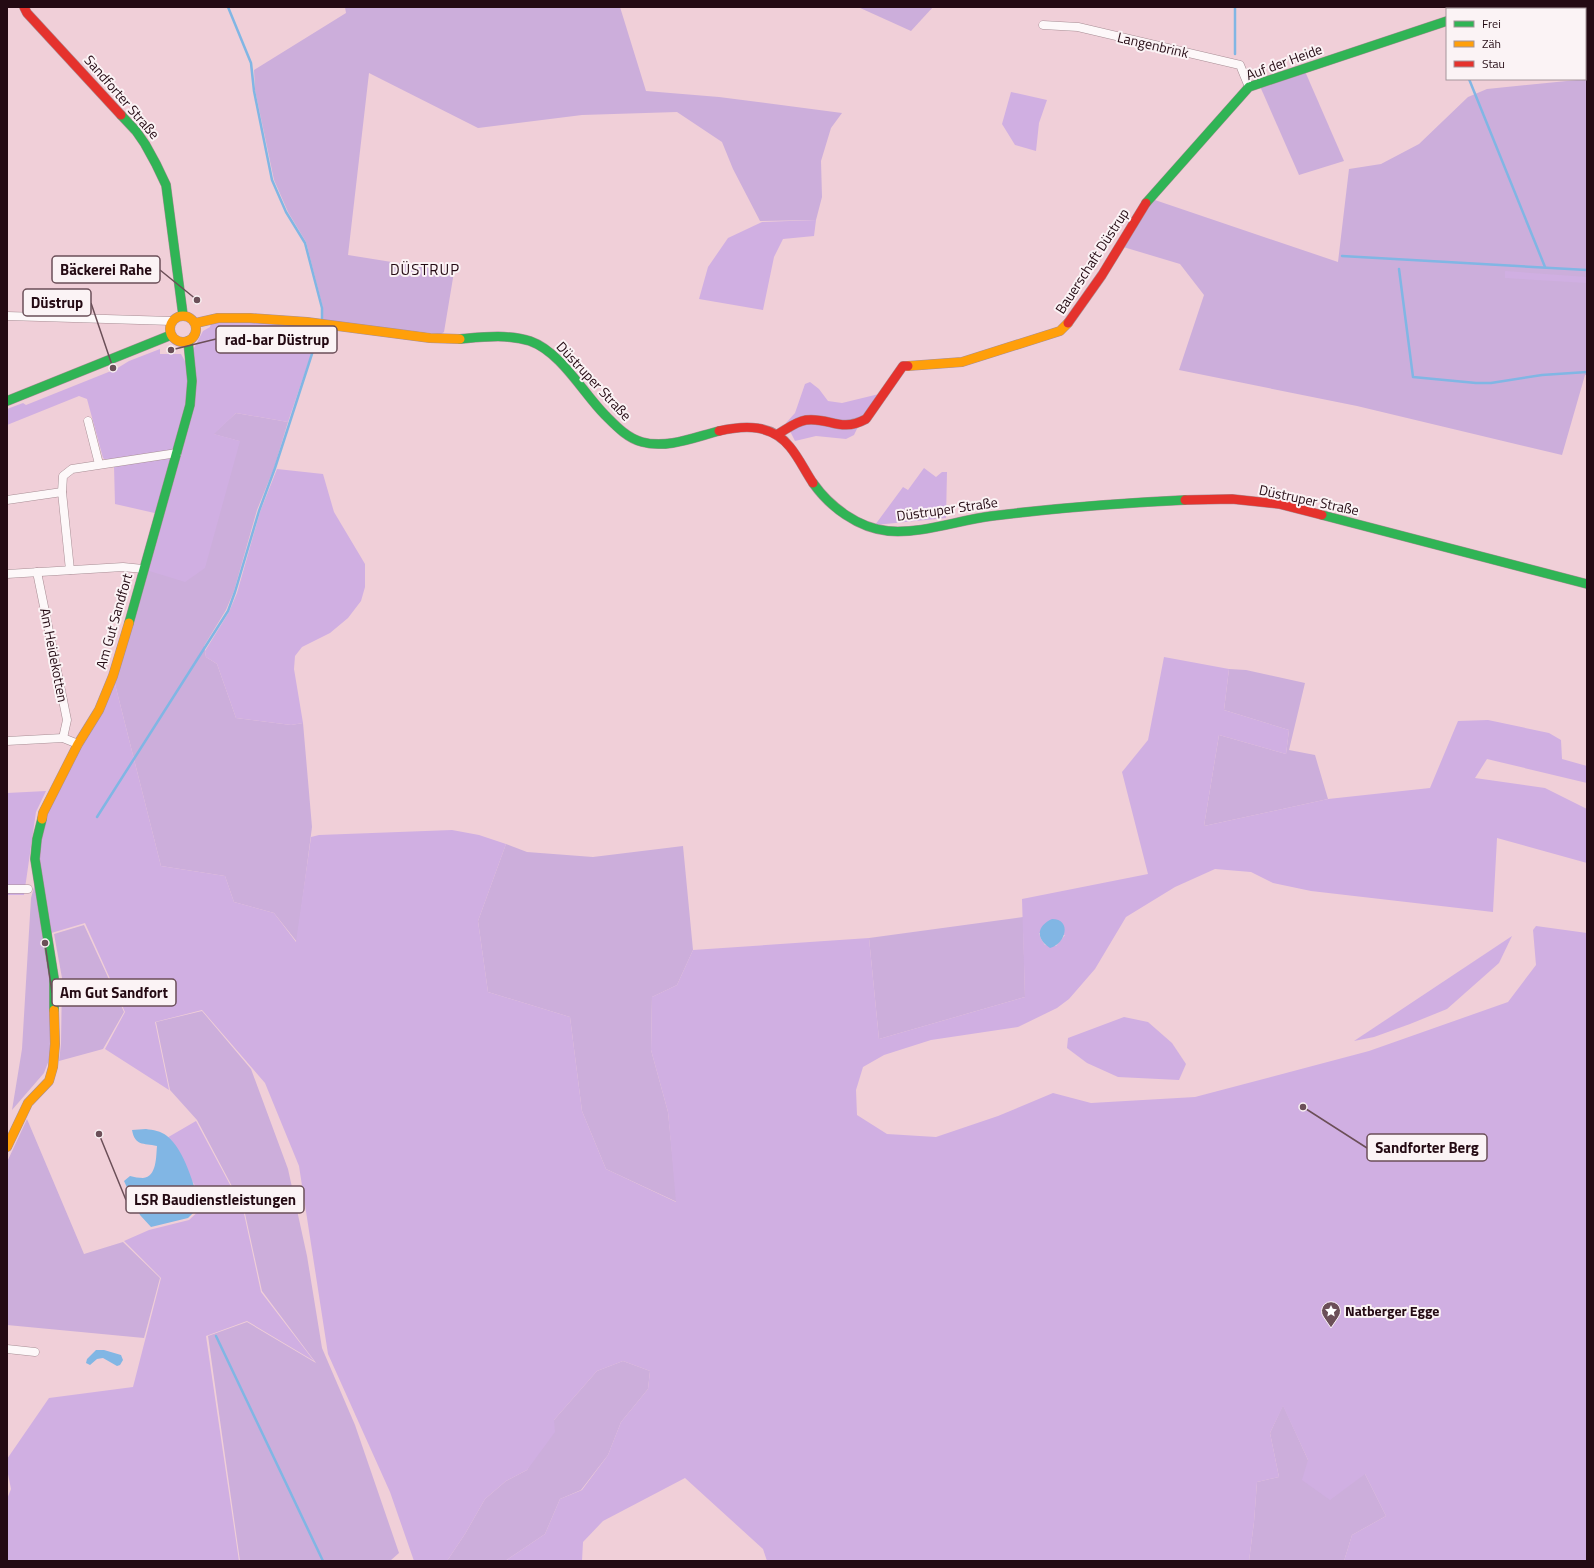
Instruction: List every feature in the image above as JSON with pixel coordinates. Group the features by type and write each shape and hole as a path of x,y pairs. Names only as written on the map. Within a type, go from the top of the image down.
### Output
{"street":[{"name":"Sandforter Straße","path":"24,7 27,13 136,131 148,148 159,168 166,186 183,315"},
{"name":"Auf der Heide","path":"1149,198 1249,87 1446,21"},
{"name":"Langenbrink","path":"1043,24 1078,27 1240,65 1249,87"},
{"name":"Bauerschaft Düstrup","path":"778,434 798,423 809,420 846,426 858,424 866,419 903,366 962,362 1060,331 1069,322 1102,276 1149,198"},
{"path":"183,315 191,317 196,323 196,332 192,339 180,342 171,335 170,328 172,321 178,316 183,315"},
{"path":"7,316 172,321"},
{"name":"Düstruper Straße","path":"196,323 213,318 242,317 322,324 440,338 526,339 539,345 555,357 620,430 631,438 644,442 660,444 677,442 735,428 750,426 765,428 778,434 788,445 812,483 832,503 855,520 874,528 890,532 913,530 991,516 1183,500 1234,499 1279,504 1587,584"},
{"path":"7,401 171,335"},
{"name":"Am Gut Sandfort","path":"7,1147 28,1103 49,1081 53,1067 55,1044 54,978 35,859 37,839 43,813 78,744 99,710 113,676 190,405 193,390 188,341"},
{"path":"88,422 99,464"},
{"path":"70,570 62,492 63,476 72,469 177,453"},
{"path":"7,500 62,492"},
{"path":"7,574 123,567 143,570"},
{"name":"Am Heidekotten","path":"37,572 67,720 64,738"},
{"path":"7,741 64,738 78,744"},
{"path":"7,889 28,889"},
{"path":"7,1349 35,1352"}],"shaded area":[{"path":"345,7 620,7 646,91 719,97 842,113 831,128 821,161 822,197 816,220 760,221 733,169 722,142 677,112 582,115 478,128 369,73 348,255 454,272 444,332 441,334 323,321 323,308 306,242 288,212 274,180 255,90 254,70 346,13"},
{"path":"858,7 933,7 911,31"},
{"path":"1304,69 1344,161 1299,175 1259,84"},
{"path":"1586,79 1587,375 1585,375 1562,455 1357,406 1179,370 1204,295 1180,264 1120,246 1149,198 1338,262 1349,169 1381,164 1419,144 1468,97 1487,89"},
{"path":"1011,92 1047,100 1039,123 1036,151 1015,145 1002,124"},
{"path":"816,220 814,236 783,239 774,257 763,310 699,299 708,267 728,238 762,222"},
{"path":"1505,271 1587,277 1587,283 1505,278"},
{"path":"242,321 320,328 288,422 236,413 214,434 240,441 205,568 185,582 143,569 159,514 115,504 114,466 103,458 87,399 79,396 7,425 7,409 23,403 26,405 116,369 129,361 160,349 160,354 181,354 186,363 203,331 210,327 211,323"},
{"path":"810,382 819,389 828,401 842,403 879,394 864,414 854,435 846,439 816,436 795,441 786,423 795,413 805,384"},
{"path":"236,413 288,422 274,468 257,510 234,591 226,610 204,646 206,657 217,664 236,718 291,725 303,723 312,827 297,942 274,913 234,902 225,876 161,866 113,676 143,569 239,441 213,434"},
{"path":"924,468 936,477 942,472 947,472 946,518 875,525 903,487 908,490"},
{"path":"277,469 323,474 334,512 365,564 365,587 361,601 348,618 330,633 302,647 295,656 294,669 303,723 291,725 236,718 217,664 206,657 205,651 229,612 237,593 260,512"},
{"path":"1164,657 1229,669 1224,710 1289,730 1286,754 1219,735 1204,826 1328,799 1430,788 1458,721 1488,720 1549,733 1561,740 1562,759 1587,766 1587,783 1487,759 1475,778 1545,788 1587,809 1587,863 1497,838 1493,912 1311,891 1273,883 1251,872 1215,869 1175,887 1126,917 1095,969 1069,999 1057,1008 1018,1027 931,1040 884,1055 863,1067 856,1090 857,1115 887,1134 936,1137 998,1116 1053,1093 1091,1103 1195,1097 1369,1051 1508,1002 1536,965 1533,930 1536,926 1587,933 1587,1561 1344,1561 1352,1535 1386,1516 1365,1474 1330,1500 1302,1480 1308,1460 1283,1406 1270,1433 1279,1477 1257,1482 1249,1561 767,1561 763,1549 685,1478 603,1521 583,1542 582,1561 505,1561 545,1534 560,1499 582,1490 608,1455 621,1422 648,1389 650,1371 623,1361 597,1371 554,1420 555,1432 527,1470 506,1481 485,1499 465,1534 447,1561 414,1561 390,1492 328,1354 299,1166 265,1083 202,1010 155,1022 169,1090 105,1049 125,1012 85,923 48,934 37,839 43,813 113,676 161,866 225,876 234,902 274,913 296,942 311,837 319,835 452,830 479,835 506,844 478,921 488,992 570,1017 582,1111 606,1169 676,1202 668,1112 651,1050 652,997 677,985 693,950 869,938 879,1039 1025,997 1022,899 1148,874 1122,772 1148,740","holes":["1039,933 1065,935 1056,946 1045,945"]},
{"path":"1229,669 1246,670 1305,683 1289,750 1315,755 1328,799 1204,826 1219,735 1286,754 1289,730 1224,710"},
{"path":"46,791 36,812 24,895 7,895 7,793"},
{"path":"506,844 527,852 593,857 683,846 693,950 677,985 652,997 651,1050 668,1112 677,1202 606,1169 582,1111 570,1017 488,992 478,921"},
{"path":"35,884 50,979 52,1044 49,1060 44,1073 12,1110 22,1049 31,898"},
{"path":"1023,917 1025,997 879,1039 869,938"},
{"path":"84,925 124,1012 103,1049 59,1061 61,1044 62,978 54,934"},
{"path":"1512,936 1499,963 1447,1009 1374,1037 1354,1041"},
{"path":"202,1011 251,1069 288,1169 307,1256 322,1348 355,1425 399,1553 390,1561 240,1561 208,1336 247,1322 316,1363 262,1291 244,1209 197,1120 170,1090 156,1022"},
{"path":"1124,1017 1148,1022 1172,1043 1186,1064 1179,1080 1118,1077 1087,1063 1067,1048 1068,1038"},
{"path":"27,1119 84,1254 123,1242 160,1278 144,1338 7,1325 7,1162"},
{"path":"196,1121 243,1209 261,1292 314,1361 247,1321 206,1336 239,1561 7,1561 7,1499 11,1489 7,1469 7,1459 49,1398 133,1387 161,1278 124,1241 149,1230 189,1220 203,1207 194,1184 165,1139"},
{"path":"623,1361 650,1371 648,1389 621,1422 608,1455 581,1490 560,1499 545,1534 505,1561 447,1561 465,1534 485,1499 506,1481 527,1470 554,1420 597,1371"},
{"path":"1283,1405 1308,1460 1365,1474 1386,1516 1352,1535 1344,1561 1249,1561 1257,1482 1279,1477 1270,1433"}],"water":[{"path":"1052,919 1058,920 1062,923 1064,932 1060,942 1056,946 1050,948 1042,940 1040,932 1043,925"},
{"path":"146,1129 165,1134 178,1149 188,1168 200,1206 188,1218 151,1227 140,1215 124,1181 130,1176 141,1178 148,1177 153,1170 156,1160 157,1146 140,1143 135,1139 132,1130"},
{"path":"96,1350 104,1350 121,1355 123,1360 120,1365 117,1366 103,1358 97,1359 90,1365 86,1363 87,1359"}],"waterway":[{"path":"228,7 251,63 254,91 272,180 286,212 305,243 322,308 322,322"},
{"path":"1235,7 1235,54"},
{"path":"1469,80 1545,267"},
{"path":"1342,256 1587,270"},
{"path":"1399,269 1413,377 1491,383 1542,375 1587,372"},
{"path":"97,817 228,611 259,511 275,468 321,326"},
{"path":"216,1336 323,1561"}],"traffic: fast":[{"path":"1146,203 1249,87 1446,21"},
{"path":"121,115 136,131 145,144 166,185 183,315"},
{"path":"7,401 171,335"},
{"path":"460,339 478,337 513,337 530,341 541,346 562,363 613,423 631,438 642,442 652,444 671,443 719,431"},
{"path":"129,623 190,405 192,381 188,341"},
{"path":"813,483 836,508 846,515 866,526 888,531 927,529 992,516 1113,504 1185,500"},
{"path":"1322,515 1587,584"},
{"path":"42,819 37,839 35,859 54,978 54,1010"}],"traffic: slow":[{"path":"183,316 193,319 196,329 193,339 183,342 173,339 170,329 173,319 183,316"},
{"path":"196,323 218,318 250,318 307,322 430,338 460,339"},
{"path":"908,366 962,362 1060,331 1068,323"},
{"path":"42,819 43,813 78,744 99,710 113,676 129,623"},
{"path":"7,1147 28,1103 49,1081 53,1067 55,1044 54,1010"}],"traffic: jam":[{"path":"24,7 27,13 121,115"},
{"path":"1068,323 1102,275 1146,203"},
{"path":"778,434 795,424 806,420 849,425 866,419 903,366 908,366"},
{"path":"719,431 748,427 766,430 775,434 783,439 790,447 813,483"},
{"path":"1185,500 1232,499 1279,504 1322,515"}],"place":[{"name":"Bäckerei Rahe","path":"197,300"},
{"name":"rad-bar Düstrup","path":"171,350"},
{"name":"Düstrup","path":"113,368"},
{"name":"Am Gut Sandfort","path":"45,943"},
{"name":"Sandforter Berg","path":"1303,1107"},
{"name":"LSR Baudienstleistungen","path":"99,1134"},
{"name":"Natberger Egge","path":"1331,1328"}],"district":[{"name":"DÜSTRUP","path":"425,270"}]}
